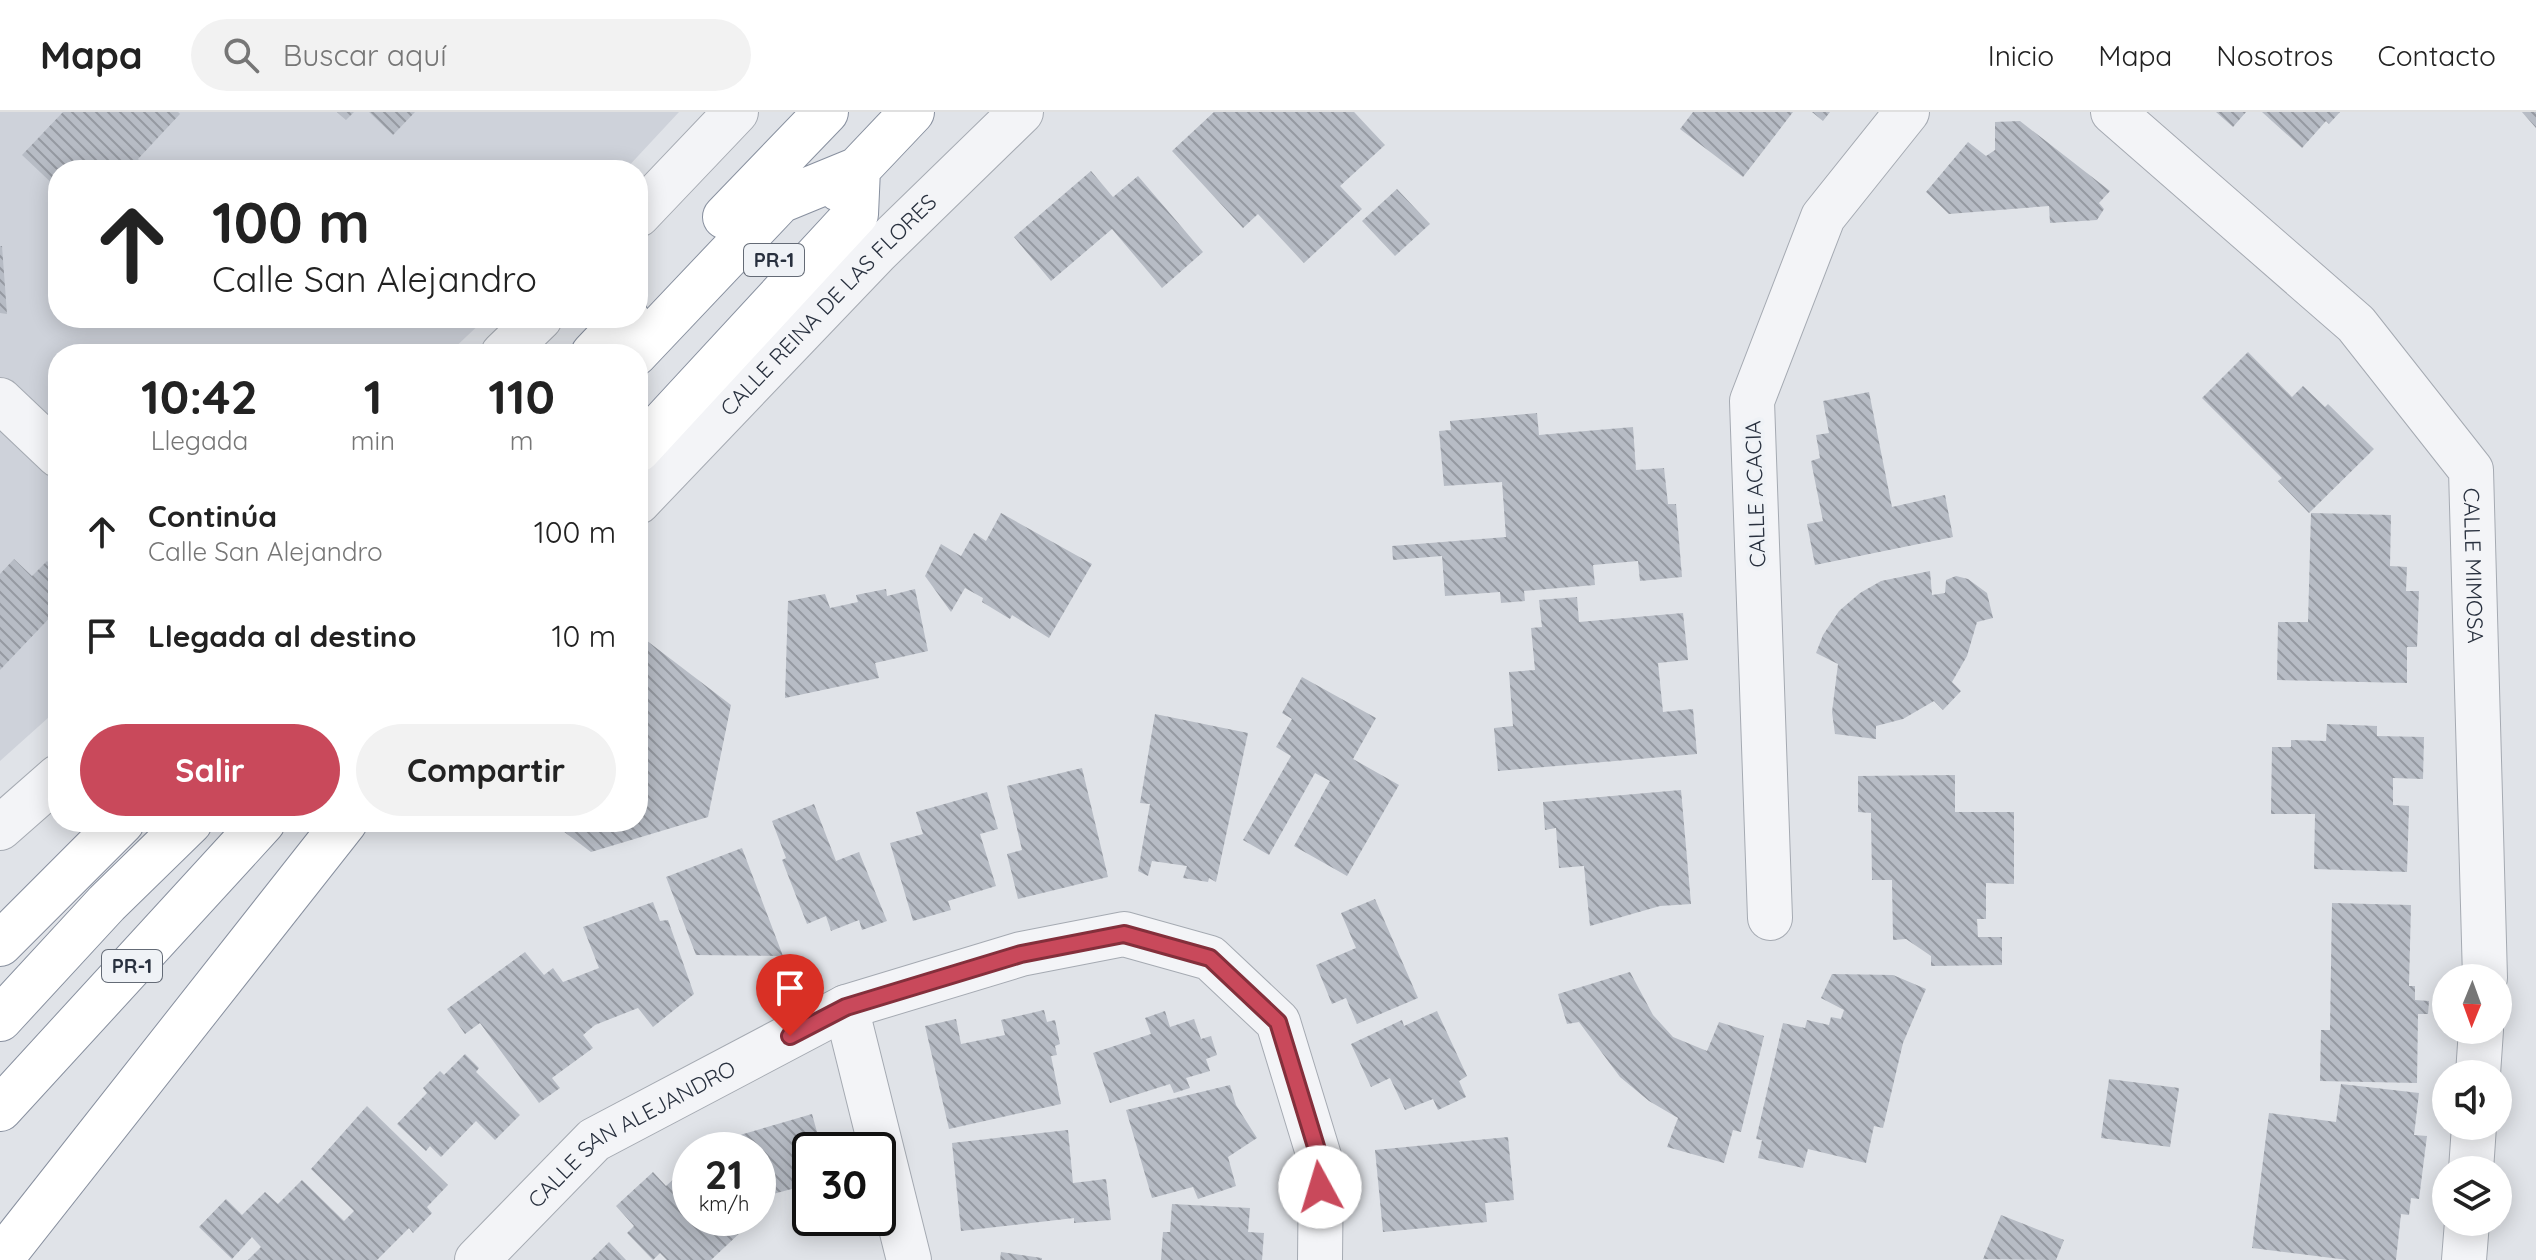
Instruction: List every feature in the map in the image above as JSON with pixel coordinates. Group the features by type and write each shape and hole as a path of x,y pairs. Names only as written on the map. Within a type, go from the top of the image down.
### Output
{"highway":[{"name":"PR-1","path":"648,297 826,112"},
{"name":"PR-1","path":"648,399 912,112"},
{"path":"644,344 780,201 858,169 856,214 648,439"},
{"path":"602,344 618,328"},
{"path":"0,944 112,832"},
{"path":"0,1019 107,903 180,832"},
{"name":"PR-1","path":"0,1109 254,832"},
{"path":"0,1260 337,832"}],"street":[{"path":"648,204 736,112"},
{"name":"CALLE REINA DE LAS FLORES","path":"648,492 876,253 1021,112"},
{"name":"CALLE ACACIA","path":"1770,918 1752,401 1823,217 1907,112"},
{"name":"CALLE MIMOSA","path":"2113,112 2356,324 2471,470 2485,964"},
{"path":"513,344 530,328"},
{"path":"0,400 48,446"},
{"path":"0,828 48,786"},
{"name":"CALLE SAN ALEJANDRO","path":"477,1260 594,1140 846,1007 1021,954 1124,934 1210,958 1278,1022 1321,1163 1320,1260"},
{"path":"846,1007 909,1260"},
{"path":"2464,1260 2466,1236"}],"shaded area":[{"path":"0,112 679,112 634,160 48,160 48,328 475,328 459,344 48,344 48,718 0,761"}],"building":[{"path":"63,112 180,114 139,160 48,160 48,180 22,155"},
{"path":"337,112 354,112 346,120"},
{"path":"369,112 415,112 393,135"},
{"path":"1214,112 1354,112 1385,145 1340,186 1362,209 1304,263 1258,214 1243,228 1172,151"},
{"path":"1693,112 1793,112 1743,177 1680,129"},
{"path":"1812,112 1830,112 1823,121"},
{"path":"2216,112 2246,112 2233,127"},
{"path":"2262,112 2340,112 2329,124 2326,121 2302,148"},
{"path":"2522,112 2536,112 2536,128"},
{"path":"2020,121 2110,191 2099,203 2104,209 2097,220 2050,223 2049,206 1949,214 1926,192 1968,142 1986,156 1995,150 1995,122"},
{"path":"1091,171 1113,197 1138,176 1203,252 1162,288 1112,229 1051,281 1014,237"},
{"path":"1397,189 1430,224 1395,256 1362,221"},
{"path":"2,246 7,314 0,313"},
{"path":"2248,352 2292,397 2303,386 2325,407 2328,404 2374,449 2309,513 2278,481 2282,478 2202,398"},
{"path":"1869,392 1892,507 1945,495 1953,537 1815,565 1807,524 1823,521 1811,461 1820,458 1816,435 1829,433 1823,401"},
{"path":"1537,413 1539,435 1633,427 1636,470 1664,468 1668,504 1676,504 1682,577 1640,581 1638,561 1593,565 1595,585 1524,591 1525,601 1501,603 1500,592 1445,596 1442,556 1393,560 1392,546 1506,537 1502,482 1444,486 1439,431 1451,430 1450,421"},
{"path":"1001,513 1092,564 1049,638 1012,615 1010,619 965,588 951,612 925,576 941,544 961,556 974,533 986,541"},
{"path":"2311,513 2391,515 2390,566 2407,567 2406,591 2419,591 2417,647 2407,647 2407,683 2277,680 2278,622 2308,622"},
{"path":"14,559 32,576 48,562 48,620 0,670 0,574"},
{"path":"1930,571 1932,595 1945,593 1946,580 1956,576 1968,579 1987,593 1993,618 1977,622 1967,656 1952,682 1961,691 1943,710 1934,701 1903,719 1876,726 1876,739 1835,734 1832,712 1838,664 1816,653 1823,635 1839,611 1860,593 1881,581"},
{"path":"886,589 887,596 915,589 928,651 875,663 879,678 785,698 788,601 825,594 830,608 858,602 856,595"},
{"path":"1577,597 1579,622 1683,613 1688,660 1658,663 1663,712 1693,709 1697,754 1498,771 1494,728 1513,726 1509,672 1535,670 1531,628 1542,627 1539,600"},
{"path":"648,642 731,705 708,817 591,852 564,832 648,832"},
{"path":"1302,677 1376,718 1353,759 1399,785 1347,876 1294,846 1330,781 1315,773 1269,855 1243,840 1291,756 1276,747 1292,719 1282,713"},
{"path":"1155,714 1248,733 1216,882 1209,878 1208,882 1183,878 1187,866 1152,861 1148,876 1138,871 1150,804 1140,803"},
{"path":"2327,724 2377,726 2377,736 2424,737 2423,779 2393,778 2393,805 2409,806 2407,872 2314,869 2315,814 2271,814 2272,747 2291,747 2291,740 2326,741"},
{"path":"1082,768 1108,877 1018,899 1007,854 1022,850 1007,786"},
{"path":"1955,775 1955,812 2014,812 2014,884 1986,883 1986,919 1977,919 1978,937 2002,937 2002,965 1931,966 1931,956 1906,939 1893,940 1892,880 1872,880 1871,813 1858,812 1858,776"},
{"path":"1681,790 1691,904 1660,906 1590,926 1584,866 1559,868 1556,828 1545,830 1543,802"},
{"path":"987,792 998,829 980,834 996,886 948,901 951,910 913,921 890,843 923,834 916,812"},
{"path":"814,804 836,861 859,852 887,921 862,930 859,920 831,931 826,916 807,924 782,860 786,858 772,821"},
{"path":"742,848 783,956 696,955 666,877"},
{"path":"1375,899 1418,998 1357,1024 1346,998 1332,1004 1316,965 1356,948 1341,913"},
{"path":"653,902 660,921 668,920 694,994 653,1027 638,1008 595,1025 583,1035 593,1048 552,1078 560,1088 539,1103 480,1023 465,1034 447,1009 525,952 544,975 553,968 563,982 599,968 583,927"},
{"path":"2332,903 2411,905 2409,986 2415,986 2415,1000 2429,1001 2428,1014 2418,1014 2417,1083 2320,1081 2321,1030 2330,1030"},
{"path":"1630,972 1653,1015 1673,1037 1707,1051 1719,1022 1764,1036 1741,1132 1733,1130 1724,1163 1667,1147 1678,1118 1649,1101 1620,1077 1579,1022 1567,1024 1558,994"},
{"path":"1832,974 1893,975 1926,989 1903,1043 1883,1128 1874,1126 1866,1163 1808,1149 1803,1168 1758,1158 1762,1140 1756,1139 1783,1023 1805,1028 1807,1020 1829,1025 1831,1017 1841,1019 1844,1010 1821,998"},
{"path":"1044,1010 1047,1022 1055,1020 1060,1044 1055,1046 1057,1055 1051,1056 1061,1104 949,1129 925,1026 956,1019 961,1044 1005,1035 1001,1020"},
{"path":"1165,1011 1170,1027 1194,1019 1201,1039 1211,1036 1217,1055 1206,1059 1210,1071 1186,1078 1190,1088 1174,1093 1170,1084 1110,1103 1093,1053 1151,1034 1145,1018"},
{"path":"1437,1011 1467,1076 1459,1081 1466,1097 1438,1110 1433,1099 1405,1110 1390,1078 1371,1087 1351,1044 1402,1020 1404,1026"},
{"path":"465,1054 479,1068 476,1072 520,1115 495,1140 476,1121 441,1157 430,1146 426,1151 397,1124 427,1093 423,1088 440,1071 444,1075"},
{"path":"2109,1079 2179,1088 2170,1147 2101,1138"},
{"path":"2341,1084 2419,1093 2414,1135 2427,1136 2419,1199 2411,1198 2409,1215 2401,1214 2396,1260 2348,1260 2252,1248 2269,1113 2336,1122"},
{"path":"1230,1085 1236,1105 1257,1138 1228,1157 1236,1186 1198,1199 1193,1187 1152,1198 1126,1110"},
{"path":"367,1106 448,1185 427,1207 432,1213 413,1233 409,1228 377,1260 248,1260 261,1247 252,1237 232,1259 199,1227 226,1199 242,1215 265,1192 278,1204 302,1180 344,1221 354,1211 311,1169"},
{"path":"812,1114 817,1132 792,1132 792,1189 776,1193 776,1132 750,1132"},
{"path":"1068,1130 1073,1183 1106,1179 1111,1220 1074,1223 1074,1218 961,1231 952,1143"},
{"path":"1508,1137 1514,1200 1485,1203 1487,1222 1383,1232 1375,1150"},
{"path":"653,1172 666,1186 672,1180 672,1236 737,1236 711,1260 667,1260 660,1253 653,1260 627,1233 634,1226 616,1206"},
{"path":"1172,1204 1250,1208 1248,1232 1264,1233 1262,1260 1161,1260 1163,1232 1170,1232"},
{"path":"2001,1215 2064,1240 2056,1260 1983,1259"},
{"path":"609,1242 626,1260 591,1260"},
{"path":"1001,1252 1042,1258 1042,1260 1000,1260"}],"route":[{"path":"790,1036 846,1007 1021,954 1124,934 1210,958 1278,1022 1321,1163 1320,1187"}]}
